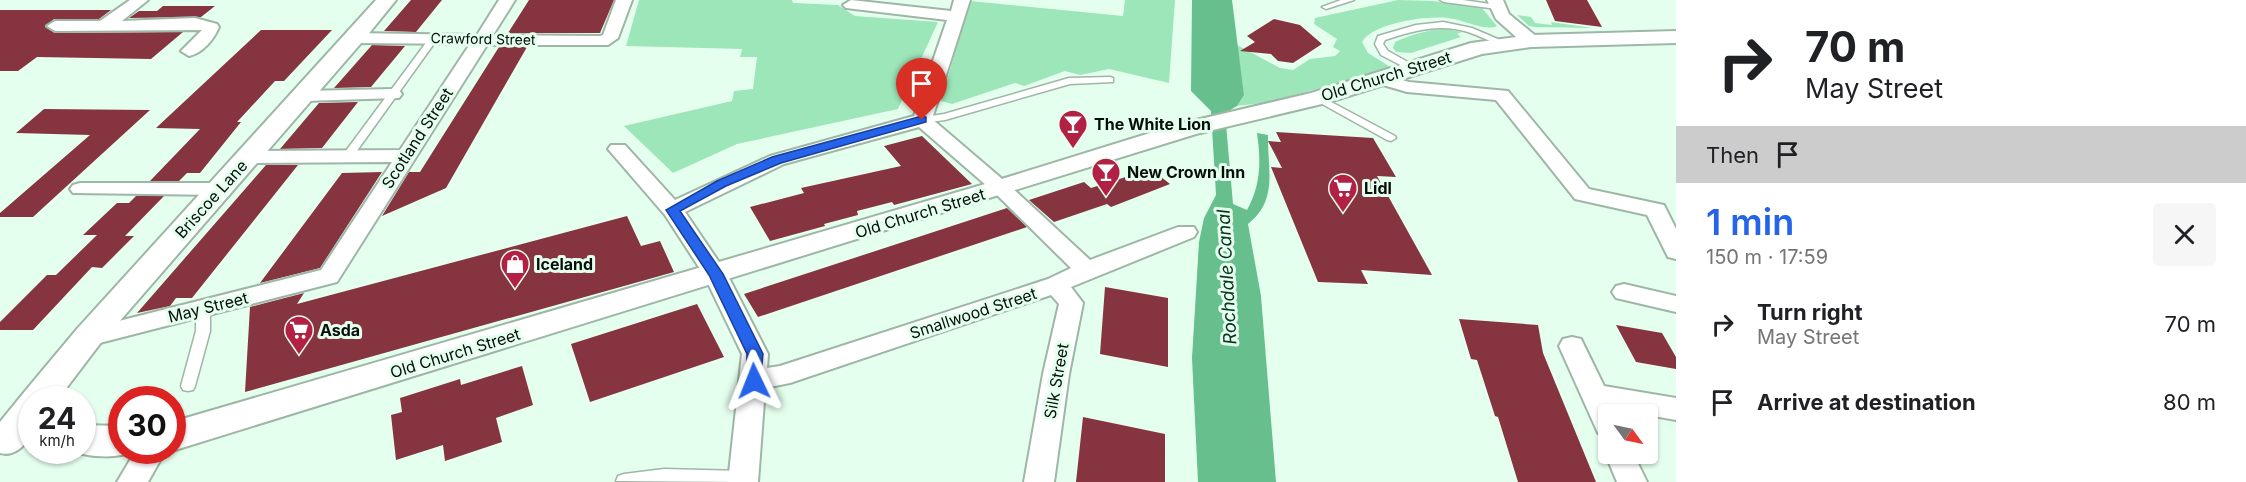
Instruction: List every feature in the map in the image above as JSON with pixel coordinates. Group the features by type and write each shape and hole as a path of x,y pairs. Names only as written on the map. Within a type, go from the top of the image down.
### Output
{"street":[{"path":"104,26 140,0"},
{"name":"Briscoe Lane","path":"48,386 87,337 355,38 386,0"},
{"name":"Scotland Street","path":"329,276 404,156 507,0"},
{"name":"Crawford Street","path":"355,38 602,41 610,38 624,0"},
{"path":"1496,3 1502,16 1531,41"},
{"path":"850,5 959,8 922,120"},
{"path":"55,26 195,23 212,27 207,36 189,51"},
{"name":"Old Church Street","path":"186,432 1001,188 1188,129 1318,98 1503,43 1676,37"},
{"path":"1379,78 1407,87 1502,95 1582,194 1656,210 1676,252"},
{"path":"303,96 393,94"},
{"path":"922,120 1001,188 1087,270"},
{"path":"672,210 722,184 777,160 922,120"},
{"path":"618,149 672,210 716,274 755,354 743,480"},
{"path":"249,157 404,156"},
{"path":"80,189 219,189"},
{"name":"Smallwood Street","path":"754,381 781,376 1056,285 1087,270 1186,232"},
{"name":"May Street","path":"87,337 329,276"},
{"name":"Silk Street","path":"1039,482 1056,374 1071,303 1056,285"},
{"path":"1624,292 1676,304"},
{"path":"1572,346 1600,404"},
{"path":"1596,395 1676,409"},
{"path":"132,482 143,464"},
{"path":"1624,464 1632,482"}],"lane":[{"path":"1326,7 1350,0"},
{"path":"1444,0 1496,3"},
{"path":"1412,69 1384,53 1379,44 1381,38 1437,22 1465,28 1503,43"},
{"path":"347,157 434,38"},
{"path":"922,120 945,117 1069,81 1110,80"},
{"path":"1318,98 1392,138"},
{"path":"188,386 203,331 203,308"},
{"path":"624,481 664,476 743,480"}],"shaded area":[{"path":"639,0 792,0 793,3 838,5 855,16 938,22 898,109 737,144 673,173 624,126 732,101 734,91 753,89 757,57 740,57 742,49 626,46"},
{"path":"1125,0 1175,0 1169,83 1109,69 1080,75 1065,71 1024,86 1015,83 952,104 941,101 970,1 1123,16"},
{"path":"1398,0 1433,1 1482,8 1497,26 1473,25 1439,17 1414,19 1388,25 1368,35 1362,42 1368,53 1392,68 1270,102 1237,106 1244,95 1237,45 1280,68 1293,70 1310,59 1335,56 1340,51 1333,47 1337,39 1314,24 1315,18"},
{"path":"1517,15 1531,17 1535,23 1552,25 1551,22 1593,28 1529,26"},
{"path":"1445,29 1462,32 1457,34 1461,37 1411,53 1396,52 1393,48 1395,42 1407,37 1426,31"}],"water":[{"name":"Rochdale Canal","path":"1192,0 1232,0 1244,95 1237,106 1225,113 1233,204 1247,210 1252,201 1259,173 1257,133 1268,135 1268,194 1258,215 1248,224 1261,296 1276,482 1198,482 1192,358 1199,242 1204,218 1216,195 1211,111 1191,91"}],"building":[{"path":"411,0 442,0 416,32 384,31"},
{"path":"529,0 614,0 600,33 508,33"},
{"path":"1546,0 1587,0 1602,27 1555,21"},
{"path":"163,6 215,6 201,17 129,18 139,11 157,11"},
{"path":"0,10 111,10 99,19 54,19 45,27 55,33 183,32 151,59 37,57 18,71 0,71"},
{"path":"1274,19 1300,25 1322,44 1293,63 1278,61 1271,54 1240,51 1255,42 1247,36"},
{"path":"261,30 332,30 284,81 275,81 237,122 241,122 200,173 187,173 179,181 150,181 200,129 156,128"},
{"path":"372,45 405,46 371,87 334,88"},
{"path":"499,47 527,47 446,188 382,216 409,172 420,172"},
{"path":"358,102 322,148 280,149 319,103"},
{"path":"44,109 150,110 33,217 0,217 0,213 90,135 16,133"},
{"name":"Lidl","path":"1276,132 1373,138 1396,177 1377,176 1432,275 1361,270 1368,284 1318,282 1271,167 1282,168 1268,141 1281,142"},
{"path":"922,136 972,184 894,205 892,202 857,211 858,215 770,241 750,207 804,193 801,188 901,166 884,146"},
{"path":"266,165 298,165 192,298 176,298 170,306 137,313"},
{"path":"1151,169 1170,184 1111,207 1107,204 1054,222 1029,200 1084,182 1091,188"},
{"path":"382,172 320,268 260,283 342,173"},
{"path":"136,196 164,196 125,236 134,236 102,268 92,267 33,330 0,330 0,322 47,275 56,275 97,235 83,235 117,203 129,203"},
{"path":"1007,208 1027,227 758,317 744,294"},
{"path":"627,216 641,246 660,241 674,272 245,392 250,307 304,293 297,304"},
{"path":"1105,287 1168,298 1168,367 1100,354"},
{"path":"697,304 724,357 590,402 571,344"},
{"path":"1459,319 1538,325 1543,353 1596,482 1518,482 1498,417 1495,416 1477,360 1471,359"},
{"path":"1616,325 1662,333 1676,357 1676,369 1636,362"},
{"path":"522,366 533,405 496,418 502,442 445,461 443,445 396,460 391,415 402,412 400,398 460,379 461,385"},
{"path":"1083,417 1165,434 1165,482 1076,482"}],"place":[{"name":"The White Lion","path":"1073,150"},
{"name":"New Crown Inn","path":"1106,198"},
{"name":"Lidl","path":"1343,214"},
{"name":"Iceland","path":"515,290"},
{"name":"Asda","path":"299,356"}],"route":[{"path":"754,381 755,354 716,274 672,210 753,169 777,160 922,120"}]}
